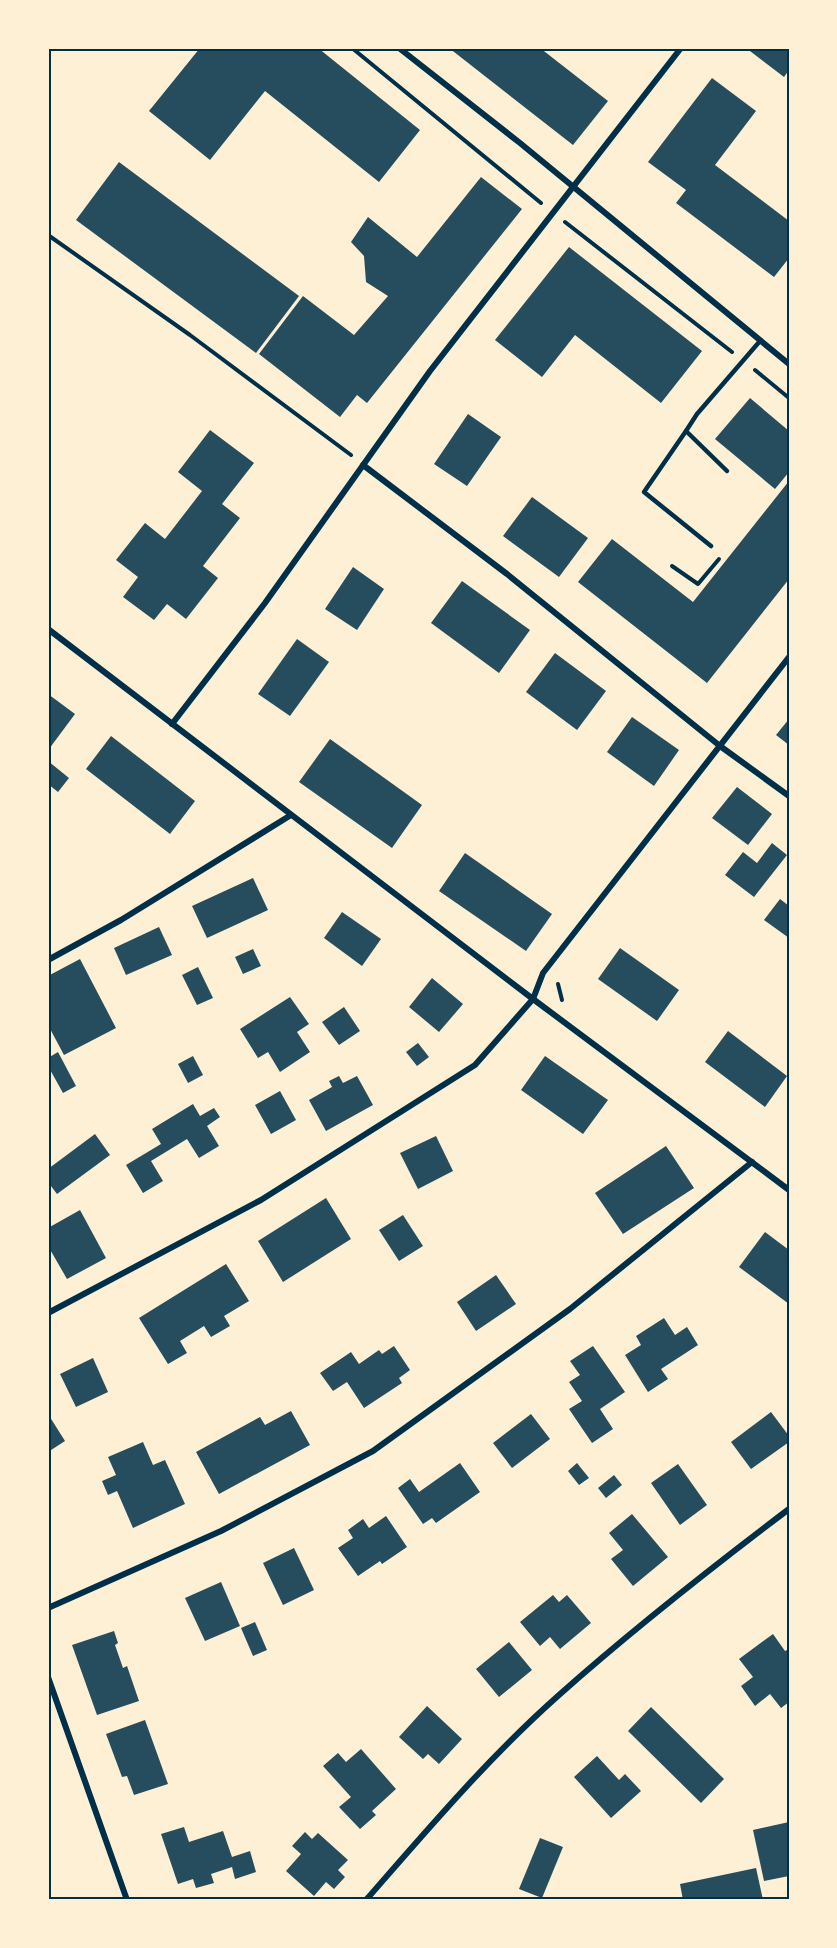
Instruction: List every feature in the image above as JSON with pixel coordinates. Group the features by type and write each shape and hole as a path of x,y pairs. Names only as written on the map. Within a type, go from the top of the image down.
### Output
{"street":[{"path":"399,48 789,364"},
{"path":"172,724 265,603 430,371 681,48"},
{"path":"363,465 507,574 720,746 789,796"},
{"path":"48,628 533,999 789,1190"},
{"path":"48,1313 261,1200 475,1065 533,999 543,973 789,657"},
{"path":"48,960 121,920 291,815"},
{"path":"48,1608 221,1531 373,1451 570,1309 752,1161"},
{"path":"366,1900 455,1797 558,1695 728,1555 789,1509"},
{"path":"48,1677 127,1900"}],"lane":[{"path":"711,546 644,492 697,414 760,341"},
{"path":"686,431 727,471"}],"path":[{"path":"352,48 554,213 789,398"},
{"path":"48,235 190,335 363,465"},
{"path":"672,566 698,584 722,556 711,546"}],"building":[{"path":"200,48 318,48 420,130 379,182 265,91 210,160 149,111"},
{"path":"449,48 540,48 608,101 573,145"},
{"path":"746,48 789,48 789,70 784,77"},
{"path":"712,78 756,111 715,165 789,221 789,258 774,277 676,203 686,190 648,162"},
{"path":"119,162 299,296 256,353 76,220"},
{"path":"481,177 522,209 367,403 357,395 340,417 259,354 303,296 354,335 388,296 366,282 364,256 351,242 368,217 417,257"},
{"path":"569,247 702,351 661,403 575,335 542,377 495,340"},
{"path":"750,398 789,431 789,472 775,489 715,439"},
{"path":"468,414 501,437 467,486 434,464"},
{"path":"210,430 254,463 222,504 240,518 203,566 218,578 186,619 167,604 154,620 123,597 138,577 116,560 145,523 165,539 202,491 178,472"},
{"path":"789,481 789,579 707,683 578,582 612,539 693,602"},
{"path":"532,497 588,538 559,577 503,536"},
{"path":"353,567 384,589 357,630 325,609"},
{"path":"462,581 530,630 499,673 431,623"},
{"path":"297,639 329,662 290,716 258,694"},
{"path":"555,653 606,691 577,730 526,692"},
{"path":"48,694 75,714 49,749 48,749"},
{"path":"632,717 679,750 654,786 607,752"},
{"path":"789,719 789,745 776,735"},
{"path":"111,736 195,801 170,834 86,769"},
{"path":"330,739 422,805 392,848 299,782"},
{"path":"48,761 69,778 58,792 48,784"},
{"path":"737,787 772,814 748,845 712,818"},
{"path":"772,843 787,855 754,897 725,875 743,852 757,863"},
{"path":"465,853 552,914 526,951 439,891"},
{"path":"253,878 268,910 207,938 192,906"},
{"path":"780,899 789,906 789,938 764,920"},
{"path":"342,912 381,939 362,966 324,938"},
{"path":"159,927 172,955 126,975 114,948"},
{"path":"620,948 679,990 657,1021 598,979"},
{"path":"253,949 261,966 243,974 235,957"},
{"path":"80,959 116,1028 64,1055 48,1025 48,976"},
{"path":"198,967 213,998 197,1005 182,975"},
{"path":"432,978 463,1004 439,1032 409,1007"},
{"path":"290,997 309,1024 297,1032 310,1052 280,1072 268,1052 258,1058 240,1029"},
{"path":"344,1007 360,1031 339,1045 322,1022"},
{"path":"728,1031 787,1076 765,1107 705,1062"},
{"path":"418,1043 429,1057 417,1066 406,1052"},
{"path":"58,1052 76,1086 63,1093 48,1066 48,1058"},
{"path":"193,1056 203,1075 188,1083 178,1064"},
{"path":"545,1056 608,1100 583,1134 521,1090"},
{"path":"339,1076 343,1083 357,1076 373,1105 326,1131 309,1100 332,1087 329,1081"},
{"path":"280,1091 296,1120 271,1134 255,1105"},
{"path":"193,1104 200,1116 214,1108 220,1117 207,1126 219,1146 199,1158 187,1139 151,1161 163,1181 143,1193 126,1165 161,1144 152,1129"},
{"path":"95,1134 110,1155 57,1194 48,1182 48,1169"},
{"path":"436,1136 453,1171 418,1189 400,1153"},
{"path":"666,1146 694,1188 623,1234 595,1193"},
{"path":"326,1198 351,1239 283,1282 258,1241"},
{"path":"80,1210 106,1258 67,1279 48,1246 48,1228"},
{"path":"403,1215 423,1246 399,1261 379,1230"},
{"path":"765,1232 789,1250 789,1304 739,1267"},
{"path":"226,1264 249,1301 224,1316 230,1326 211,1337 204,1326 180,1341 187,1353 168,1364 139,1318"},
{"path":"496,1275 516,1304 476,1331 457,1302"},
{"path":"664,1318 675,1335 687,1327 698,1345 661,1369 668,1379 648,1392 625,1355 641,1345 636,1336"},
{"path":"394,1346 410,1370 399,1378 402,1383 364,1408 347,1382 333,1391 320,1373 351,1352 359,1364 379,1350 382,1354"},
{"path":"593,1346 625,1392 600,1409 613,1429 592,1443 569,1409 582,1401 569,1382 580,1375 570,1361"},
{"path":"93,1358 108,1392 76,1407 60,1374"},
{"path":"291,1411 310,1445 219,1494 196,1452 260,1417 265,1425"},
{"path":"771,1412 789,1436 789,1442 751,1469 731,1442"},
{"path":"48,1414 65,1441 48,1452"},
{"path":"531,1414 550,1439 512,1468 493,1443"},
{"path":"143,1442 153,1465 165,1460 185,1504 133,1528 117,1491 108,1495 102,1481 116,1475 108,1457"},
{"path":"460,1463 480,1492 436,1523 432,1518 423,1524 398,1488 410,1479 419,1492"},
{"path":"577,1463 589,1478 579,1485 568,1471"},
{"path":"678,1464 707,1505 680,1525 651,1483"},
{"path":"614,1475 622,1485 606,1498 598,1488"},
{"path":"632,1514 668,1557 633,1586 611,1559 623,1550 609,1533"},
{"path":"386,1516 407,1547 382,1564 380,1561 358,1576 338,1548 353,1538 348,1530 363,1519 369,1528"},
{"path":"294,1548 314,1590 283,1605 263,1563"},
{"path":"221,1582 240,1626 205,1641 185,1598"},
{"path":"553,1595 559,1602 567,1595 591,1623 560,1649 550,1637 540,1646 520,1622"},
{"path":"255,1622 267,1650 253,1656 241,1628"},
{"path":"114,1631 118,1643 115,1645 123,1668 127,1666 139,1701 97,1715 72,1645"},
{"path":"773,1634 785,1651 789,1649 789,1702 781,1708 770,1694 755,1706 741,1686 753,1677 739,1659"},
{"path":"509,1642 532,1670 499,1697 476,1669"},
{"path":"427,1706 462,1739 439,1764 428,1754 423,1759 399,1737"},
{"path":"651,1707 724,1779 701,1803 628,1731"},
{"path":"145,1720 168,1784 134,1795 127,1776 122,1777 106,1734"},
{"path":"361,1749 396,1789 372,1811 376,1815 360,1829 339,1807 351,1797 323,1766 338,1753 346,1762"},
{"path":"597,1756 619,1780 625,1774 641,1791 611,1818 574,1777"},
{"path":"789,1822 789,1876 764,1881 753,1830"},
{"path":"184,1827 189,1842 223,1831 232,1857 250,1851 256,1872 235,1879 232,1867 211,1874 214,1883 196,1888 193,1879 178,1884 161,1834"},
{"path":"305,1832 312,1839 318,1833 348,1860 338,1870 345,1877 334,1889 326,1882 314,1896 286,1871 301,1854 292,1846"},
{"path":"540,1838 563,1847 542,1898 519,1889"},
{"path":"756,1868 763,1900 683,1900 680,1884"}]}
